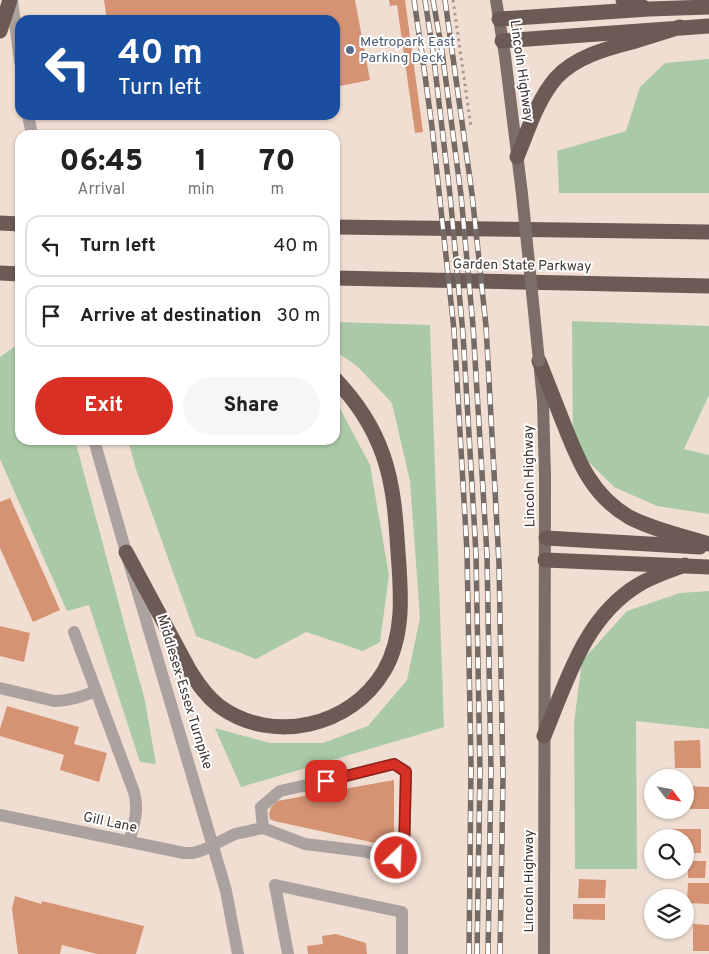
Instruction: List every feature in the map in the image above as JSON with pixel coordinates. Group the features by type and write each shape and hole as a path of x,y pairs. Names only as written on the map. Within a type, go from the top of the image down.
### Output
{"highway":[{"path":"0,31 11,0"},
{"path":"623,0 649,10"},
{"path":"499,19 709,8"},
{"path":"502,41 709,26"},
{"path":"517,158 544,95 557,77 565,70 584,58 604,50 680,27"},
{"path":"0,223 15,224"},
{"path":"340,227 709,232"},
{"path":"0,273 15,274"},
{"name":"Garden State Parkway","path":"340,278 709,286"},
{"path":"539,361 578,460 603,497 628,516 647,525 709,545"},
{"path":"126,552 198,684 219,705 231,713 244,720 275,727 308,725 337,714 363,697 384,671 396,640 400,605 396,524 389,478 376,436 356,403 340,384"},
{"path":"546,538 709,545"},
{"path":"545,560 709,567"},
{"path":"544,736 575,660 597,622 617,601 639,584 685,565"}],"main road":[{"name":"Lincoln Highway","path":"496,0 522,194 539,361 544,438 546,538 544,954"}],"street":[{"path":"11,0 15,28"},
{"name":"Middlesex-Essex Turnpike","path":"95,445 213,844 226,891 238,954"},
{"path":"74,632 132,784 136,800 136,817 129,842"},
{"path":"0,688 54,701 81,698 96,691"},
{"path":"394,764 406,772 404,852 396,858 362,851 305,844 263,828 261,807 280,791 394,764"},
{"name":"Gill Lane","path":"0,815 184,853 199,851 235,834 263,828"},
{"path":"288,954 275,885 402,912 402,954"}],"path":[{"path":"453,0 471,127"}],"green space":[{"path":"709,59 709,193 559,193 557,151 626,131 640,87 665,63"},
{"path":"572,321 709,326 709,395 684,449 709,455 709,514 657,506 614,487 573,446"},
{"path":"340,322 430,325 444,727 241,787 215,728 270,743 323,743 368,726 407,680 420,618 410,481 392,403 357,366 340,354"},
{"path":"15,346 15,445 76,445 145,701 156,764 140,762 89,605 67,611 0,459 0,357"},
{"path":"340,408 370,465 389,575 380,642 363,651 306,632 256,659 196,636 136,469 129,445 340,445"},
{"path":"709,591 709,729 636,721 637,869 575,869 574,723 582,661 627,611 680,593"}],"building":[{"name":"Metropark East Parking Deck","path":"104,0 355,0 370,80 340,86 340,15 106,15"},
{"path":"389,0 405,0 423,132 415,133 397,5 390,6"},
{"path":"10,498 60,610 33,622 0,548 0,502"},
{"path":"0,626 30,633 24,662 0,656"},
{"path":"7,706 79,727 74,744 107,753 99,782 60,770 64,755 0,736 0,729"},
{"path":"700,740 701,768 675,768 674,741"},
{"path":"394,780 394,847 270,819 271,807 277,801"},
{"path":"694,786 709,787 709,809 694,809"},
{"path":"694,829 701,829 701,853 694,853"},
{"path":"694,861 706,861 705,878 694,878"},
{"path":"579,879 606,880 605,898 578,898"},
{"path":"688,883 709,883 709,904 694,903 694,889 688,889"},
{"path":"15,896 41,904 42,901 144,926 136,954 97,954 62,945 60,954 18,954 12,909"},
{"path":"573,904 605,904 605,920 573,919"},
{"path":"694,924 709,925 709,951 693,951"},
{"path":"336,934 366,943 367,954 308,954 307,946 323,944 322,936"}],"railway":[{"path":"414,0 432,127 454,330 467,552 471,767 469,954"},
{"path":"425,0 450,195 463,334 476,555 480,771 477,954"},
{"path":"433,0 442,51 461,195 473,326 487,555 491,771 488,954"},
{"path":"445,0 472,194 486,326 499,563 503,779 500,954"}],"place":[{"name":"Metropark East Parking Deck","path":"350,50"}],"route":[{"path":"326,781 394,764 406,772 404,852 396,858"}]}
